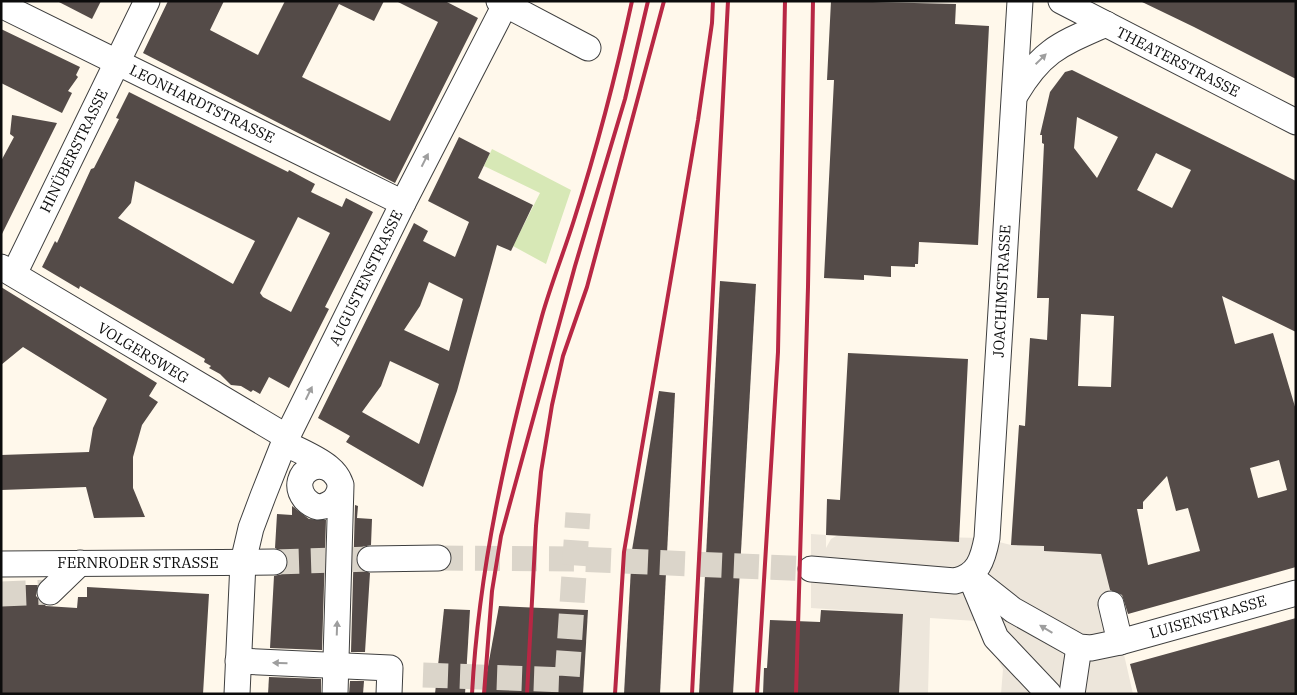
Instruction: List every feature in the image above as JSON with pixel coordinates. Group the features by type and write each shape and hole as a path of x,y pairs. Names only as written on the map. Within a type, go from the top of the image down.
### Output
{"street":[{"name":"HINÜBERSTRASSE","path":"8,270 118,62 147,1"},
{"name":"JOACHIMSTRASSE","path":"970,576 978,568 987,538 1020,1"},
{"name":"THEATERSTRASSE","path":"1061,1 1296,122"},
{"path":"504,2 588,48"},
{"name":"AUGUSTENSTRASSE","path":"237,694 243,562 251,528 286,440 504,2"},
{"name":"LEONHARDTSTRASSE","path":"1,6 403,203"},
{"path":"1014,99 1033,67 1052,49 1106,24"},
{"name":"VOLGERSWEG","path":"8,270 332,468 338,476 340,492 335,500 327,505 317,507 307,502 301,493 299,485 301,477 314,466 323,466 331,469 338,476 341,485 335,694"},
{"path":"370,559 438,558"},
{"name":"FERNRODER STRASSE","path":"1,564 274,562"},
{"path":"50,592 80,563"},
{"path":"811,569 942,582 955,581 970,576"},
{"path":"970,576 996,638 1049,694"},
{"path":"970,576 1013,610 1079,647 1072,694"},
{"name":"LUISENSTRASSE","path":"1079,647 1091,648 1120,642 1296,593"},
{"path":"1111,604 1120,642"},
{"path":"238,661 390,668 389,694"}],"green space":[{"path":"492,149 571,190 546,264 513,246 540,193 484,166"}],"shaded area":[{"path":"811,534 826,535 826,548 831,539 838,535 983,538 1011,545 1044,546 1044,551 1100,549 1133,694 1001,694 1003,669 976,621 930,618 928,694 899,694 903,614 811,608"}],"building":[{"path":"57,1 101,1 92,19"},
{"path":"168,1 224,1 210,30 258,55 285,1 384,1 374,21 339,4 302,77 390,121 438,22 396,1 445,1 478,18 395,183 143,53"},
{"path":"831,1 956,4 955,24 989,26 978,245 919,242 918,264 915,264 915,267 891,266 891,277 864,275 864,280 824,278 834,80 827,80"},
{"path":"1140,1 1296,1 1296,79 1194,27"},
{"path":"1,29 80,67 76,75 78,77 68,91 72,93 62,113 1,83"},
{"path":"1072,70 1296,181 1296,332 1222,296 1235,344 1273,333 1296,410 1296,567 1128,614 1122,595 1110,590 1101,554 1044,551 1044,546 1011,545 1019,425 1025,426 1030,338 1047,340 1049,298 1037,298 1044,144 1042,143 1042,135 1040,135 1050,92 1065,72","holes":["1077,117 1118,137 1097,178 1074,148","1156,153 1191,170 1172,208 1137,190","1081,314 1114,316 1111,387 1078,386","1279,460 1287,490 1258,498 1250,468","1167,476 1176,511 1188,508 1200,551 1148,565 1137,509 1143,509 1143,502"]},
{"path":"129,92 315,184 311,192 342,207 346,198 373,212 325,307 329,309 289,388 269,377 260,394 253,390 251,392 241,386 231,385 220,374 209,368 211,366 204,362 205,359 80,286 79,289 42,267 55,241 57,243 91,169 94,168 119,119 116,118","holes":["135,181 255,241 233,284 118,218 131,203","298,217 330,233 291,312 263,297 260,293"]},
{"path":"12,115 57,123 1,236 1,161 14,137 10,134"},
{"path":"459,137 490,153 478,178 533,205 511,251 497,245 457,391 423,487 346,442 350,436 318,418 414,223 428,231 423,241 455,257 469,222 428,201","holes":["429,282 463,299 449,351 404,330 420,306","390,361 439,384 419,444 362,412 381,386"]},
{"path":"720,281 756,284 733,694 699,694"},
{"path":"1,287 157,383 149,396 158,402 142,425 133,457 133,488 145,517 94,518 86,487 1,490 1,455 89,452 93,428 107,399 23,347 1,365"},
{"path":"848,353 968,359 959,542 826,535 827,499 840,500"},
{"path":"659,391 675,393 660,694 624,694 632,550"},
{"path":"355,505 358,506 357,518 372,519 371,545 362,547 356,559 358,567 370,573 365,652 351,652"},
{"path":"292,506 309,519 326,520 322,650 270,648 274,576 282,574 288,562 286,554 275,548 277,514 292,515"},
{"path":"1,585 38,585 36,596 46,606 77,608 78,597 87,597 87,587 209,594 203,694 1,694"},
{"path":"499,606 588,610 583,694 483,694"},
{"path":"444,609 470,610 465,694 435,694"},
{"path":"821,610 903,614 899,694 763,694 764,668 767,668 770,620 820,622"},
{"path":"1296,618 1296,694 1138,694 1130,664"},
{"path":"269,677 321,679 321,694 268,694"},
{"path":"350,681 364,681 363,694 349,694"}],"tunnel":[{"path":"423,675 567,680 578,513"},
{"path":"438,558 575,559 811,569"},
{"path":"274,562 370,559"},
{"path":"1,594 50,592"}],"railway":[{"path":"472,694 481,598 488,550 507,456 542,316 574,220 598,139 632,1"},
{"path":"484,694 492,591 501,536 575,266 625,99 648,1"},
{"path":"527,694 536,526 541,472 552,405 563,356 587,287 664,1"},
{"path":"615,694 624,552 698,120 712,23 713,1"},
{"path":"692,694 728,1"},
{"path":"757,694 778,352 785,1"},
{"path":"796,694 808,287 813,1"}]}
